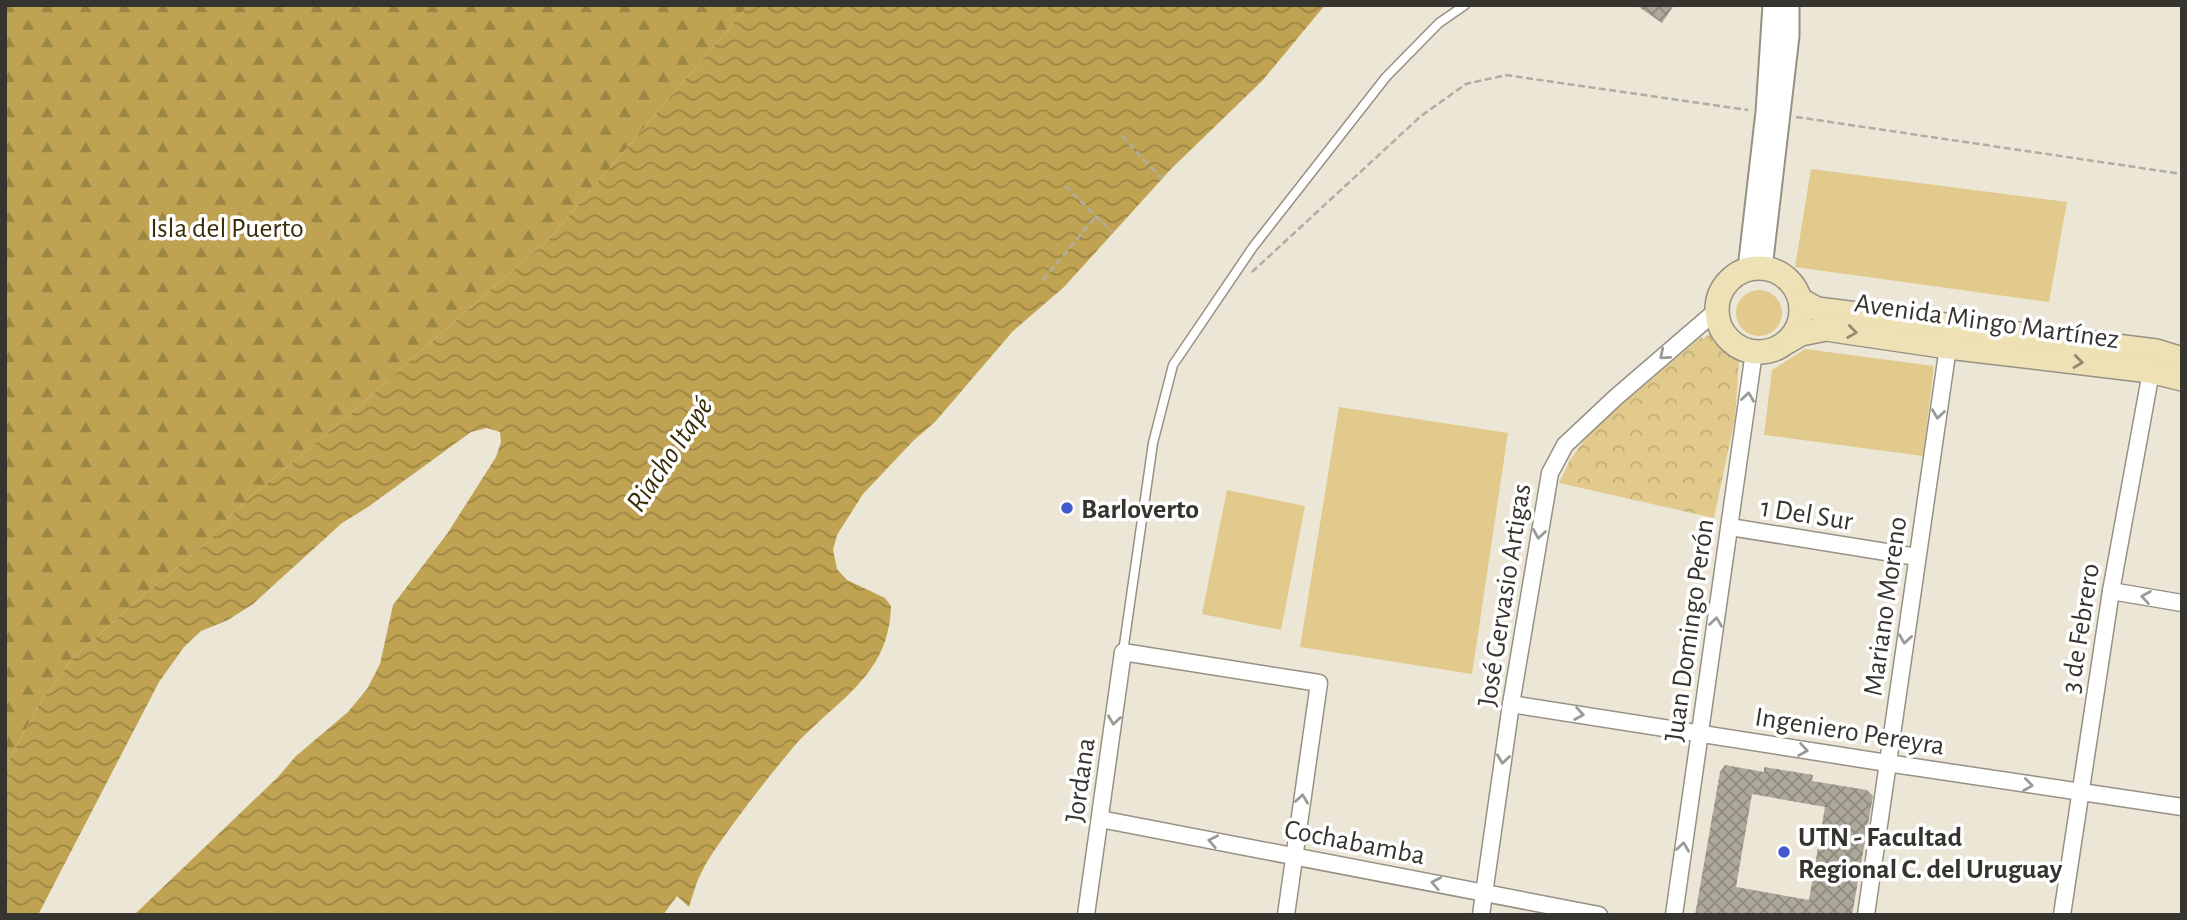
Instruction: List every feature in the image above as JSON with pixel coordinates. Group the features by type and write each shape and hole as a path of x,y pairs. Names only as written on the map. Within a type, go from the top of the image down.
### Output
{"main road":[{"path":"1755,268 1775,271 1787,278 1801,300 1800,323 1787,342 1765,352 1754,352 1731,342 1724,334 1716,311 1718,297 1725,285 1735,275 1755,268"},
{"name":"Avenida Mingo Martínez","path":"1801,300 1817,309 2153,361 2182,379"},
{"name":"Avenida Mingo Martínez","path":"1787,342 1801,334 1826,329 1948,346 2153,361 2182,359"}],"street":[{"path":"1773,5 1773,113"},
{"path":"1789,5 1789,39"},
{"path":"1755,268 1773,113 1795,5"},
{"name":"José Gervasio Artigas","path":"1481,915 1511,704 1550,472 1565,446 1575,436 1716,311"},
{"name":"Mariano Moreno","path":"1866,915 1948,346"},
{"name":"Juan Domingo Perón","path":"1674,915 1754,352"},
{"name":"3 de Febrero","path":"2062,915 2111,591 2153,361"},
{"name":"1 Del Sur","path":"1730,527 1917,557"},
{"path":"2111,591 2182,603"},
{"path":"1123,652 1319,683 1286,915"},
{"name":"Jordana","path":"1086,915 1123,652"},
{"name":"Ingeniero Pereyra","path":"1511,704 1887,764 2182,807"},
{"name":"Cochabamba","path":"1100,819 1599,915"}],"lane":[{"path":"1123,652 1153,443 1173,365 1253,247 1386,76 1439,23 1465,5"}],"path":[{"path":"1245,278 1421,116 1466,84 1506,75 2182,174"},
{"path":"1122,136 1162,179"},
{"path":"1065,186 1112,232"},
{"path":"1043,280 1096,216"}],"green space":[{"name":"Isla del Puerto","path":"5,5 749,5 549,239 354,411 253,495 229,517 209,541 72,659 41,701 5,767"},
{"path":"1811,169 2067,202 2049,302 1795,267"},
{"path":"1759,290 1775,297 1782,313 1775,329 1759,336 1743,329 1736,313 1743,297"},
{"path":"1712,332 1724,351 1739,361 1735,418 1714,518 1559,483 1570,460 1593,429 1701,337 1703,339"},
{"path":"1805,349 1934,366 1923,456 1764,435 1772,370"},
{"path":"1339,407 1508,433 1472,674 1300,647"},
{"path":"1227,490 1305,506 1281,630 1202,614"}],"water":[{"name":"Riacho Itapé","path":"749,5 1325,5 1263,80 1171,169 1064,287 1013,331 935,422 914,440 863,494 837,535 833,550 837,569 847,580 885,598 891,606 888,631 880,652 870,671 791,750 743,811 706,863 684,915 134,915 278,777 296,756 348,712 367,689 380,664 393,605 447,534 496,457 501,442 500,432 487,428 471,432 342,523 253,604 228,620 201,631 184,647 159,682 38,915 5,915 5,767 41,701 72,659 209,541 229,517 253,495 354,411 549,239"}],"pier":[{"path":"677,896 690,908 684,915 663,915"}],"building":[{"path":"1636,5 1674,5 1662,23"},
{"name":"UTN - Facultad Regional C. del Uruguay","path":"1725,765 1764,772 1764,767 1813,775 1812,781 1867,790 1873,796 1852,915 1695,915 1720,772","holes":["1752,794 1825,807 1809,900 1736,887"]}],"place":[{"name":"Barloverto","path":"1067,508"},
{"name":"UTN - Facultad Regional C. del Uruguay","path":"1784,852"}]}
